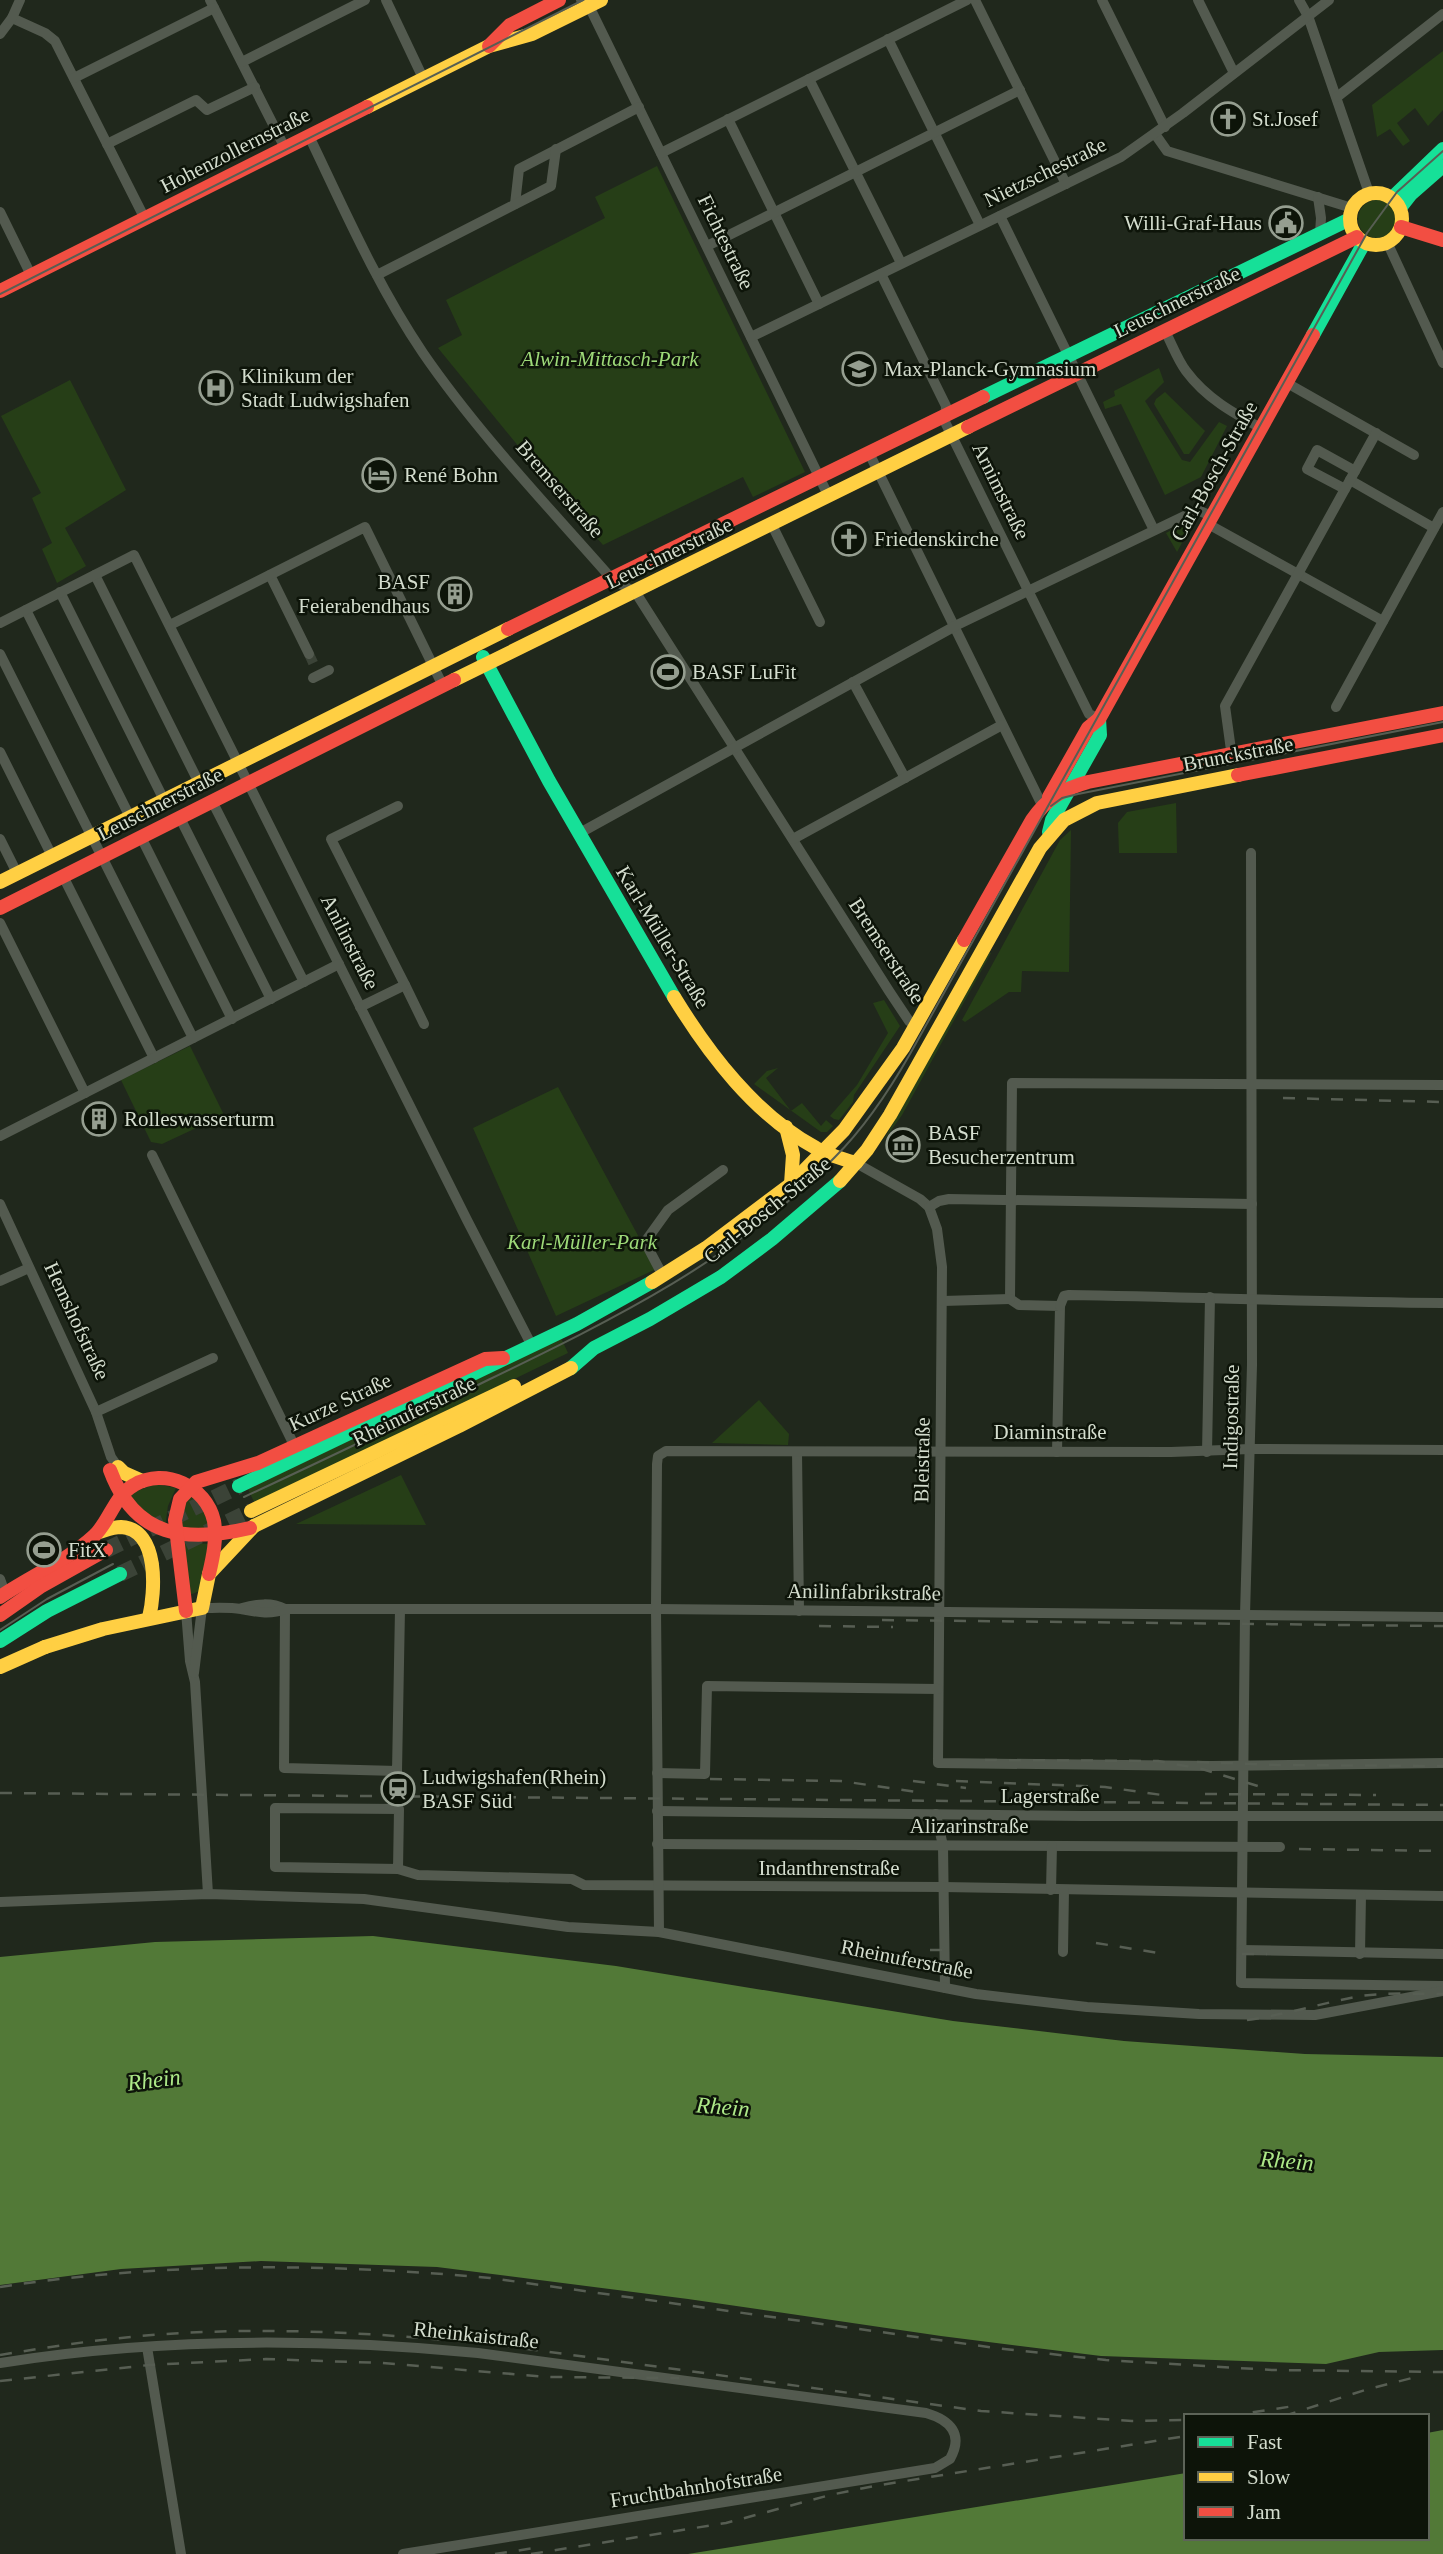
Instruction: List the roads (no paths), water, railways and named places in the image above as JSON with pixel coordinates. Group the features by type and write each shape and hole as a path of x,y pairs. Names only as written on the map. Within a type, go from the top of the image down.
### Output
{"street":[{"path":"0,34 12,18 20,0"},
{"path":"242,62 365,0"},
{"path":"386,0 423,78"},
{"name":"Hohenzollernstraße","path":"489,46 510,25 559,0"},
{"path":"661,153 967,0"},
{"path":"975,0 1066,184"},
{"path":"1102,0 1165,127"},
{"path":"1198,0 1234,73"},
{"path":"1299,0 1308,16 1369,193"},
{"name":"Nietzschestraße","path":"751,337 1121,157 1165,127 1329,0"},
{"name":"Hohenzollernstraße","path":"0,291 423,78 489,46 512,42 533,34 590,2"},
{"name":"Fichtestraße","path":"590,2 828,495"},
{"path":"74,78 212,4 285,148"},
{"path":"1337,97 1443,14"},
{"path":"12,18 45,33 55,41 145,219"},
{"path":"888,39 980,225"},
{"path":"809,79 901,263"},
{"path":"107,144 196,100 207,110 255,87"},
{"path":"707,246 1020,90"},
{"path":"515,204 519,169 639,107"},
{"path":"728,119 819,304"},
{"path":"1155,134 1167,150 1318,197 1351,213 1361,240 1377,245 1387,242 1401,227 1396,203 1381,193 1369,193 1359,199 1351,213"},
{"name":"Bremserstraße","path":"309,136 377,275 423,352 452,392 611,578 636,593 889,991 909,1021 917,1027"},
{"path":"377,275 551,187 556,149"},
{"path":"1396,203 1443,149"},
{"path":"1396,203 1411,194 1443,166"},
{"path":"1318,197 1320,233"},
{"path":"0,212 31,275"},
{"name":"Leuschnerstraße","path":"0,882 611,578 1320,233 1351,213"},
{"path":"1000,216 1154,530"},
{"path":"1401,227 1443,240"},
{"name":"Leuschnerstraße","path":"0,908 828,495 1165,331 1361,240"},
{"name":"Carl-Bosch-Straße","path":"508,1358 745,1232 824,1152 868,1100 917,1027 1088,728 1099,719 1287,383 1361,240"},
{"path":"1387,242 1443,363"},
{"name":"Arnimstraße","path":"881,274 946,406 945,422 1089,714 1099,719"},
{"path":"1165,331 1184,369 1201,388 1219,404 1261,428"},
{"path":"1287,383 1414,455"},
{"path":"1228,757 1231,748 1224,706 1376,433"},
{"path":"869,453 1002,725 1046,801"},
{"path":"1350,480 1434,528"},
{"path":"578,834 953,627 1196,510 1297,574 1383,621"},
{"path":"1336,707 1443,512"},
{"path":"772,525 820,622"},
{"path":"170,625 365,527 443,686"},
{"name":"Anilinstraße","path":"95,575 134,555 533,1346"},
{"path":"0,622 95,575 199,783"},
{"path":"270,575 309,654"},
{"path":"60,592 164,800"},
{"path":"26,610 130,817"},
{"name":"Karl-Müller-Straße","path":"477,644 578,834 678,1003 709,1050 740,1086 786,1127 824,1152 856,1163 920,1199 929,1207"},
{"path":"0,654 193,1038"},
{"path":"853,682 905,778"},
{"name":"Brunckstraße","path":"1046,801 1072,786 1443,713"},
{"name":"Carl-Bosch-Straße","path":"254,1526 571,1368 594,1348 650,1319 742,1262 838,1183 891,1115 1100,735 1099,719"},
{"path":"793,839 1002,725"},
{"name":"Brunckstraße","path":"1049,832 1067,817 1097,803 1443,735"},
{"path":"0,752 52,856"},
{"path":"212,802 304,982"},
{"path":"398,806 331,839 424,1024"},
{"path":"180,818 271,999"},
{"path":"141,837 232,1019"},
{"path":"0,839 17,873"},
{"name":"Indigostraße","path":"1251,853 1252,1301 1241,1983 1443,1988"},
{"path":"63,876 154,1058"},
{"path":"0,923 85,1093"},
{"path":"0,1136 339,964"},
{"path":"360,1007 405,985"},
{"path":"1010,1299 1012,1083 1443,1086"},
{"path":"786,1127 793,1155 791,1184"},
{"path":"152,1155 295,1447"},
{"path":"663,1276 645,1242 668,1210 723,1170"},
{"path":"929,1207 939,1200 950,1199 1252,1204"},
{"name":"Hemshofstraße","path":"0,1204 96,1412 113,1465"},
{"name":"Bleistraße","path":"929,1207 941,1248 943,1301 938,1763 1244,1766"},
{"path":"742,1262 752,1245 745,1232"},
{"path":"0,1281 29,1268"},
{"path":"1057,1452 1060,1306 1064,1296 1069,1294 1210,1297 1252,1301 1443,1303"},
{"path":"1208,1452 1210,1297"},
{"path":"943,1301 1010,1299 1019,1305 1060,1306"},
{"name":"Rheinuferstraße","path":"251,1511 594,1348"},
{"path":"96,1412 213,1357"},
{"name":"Kurze Straße","path":"190,1486 210,1477 258,1463 485,1359 508,1358"},
{"name":"Rheinuferstraße","path":"239,1486 508,1358"},
{"name":"Diaminstraße","path":"656,1609 658,1456 666,1451 1443,1450"},
{"path":"797,1452 799,1611"},
{"path":"113,1465 142,1482"},
{"path":"99,1532 117,1491 113,1465"},
{"path":"117,1491 142,1482 176,1479 190,1486 208,1504 215,1525 194,1673 208,1894"},
{"path":"190,1486 177,1506 174,1533 186,1611 190,1661 194,1673"},
{"path":"117,1491 148,1522 174,1533 215,1536 254,1526"},
{"path":"209,1574 254,1526"},
{"path":"0,1578 3,1595 99,1532 126,1528 134,1532 144,1546 154,1569 155,1587 149,1618"},
{"path":"0,1615 40,1587 106,1550"},
{"path":"0,1641 47,1611 120,1574"},
{"path":"0,1667 80,1635 202,1608"},
{"name":"Anilinfabrikstraße","path":"202,1608 240,1609 255,1613 275,1613 285,1609 656,1609 1443,1617"},
{"path":"285,1609 284,1768 397,1771 400,1609"},
{"path":"656,1609 659,1932"},
{"path":"657,1773 705,1774 707,1686 938,1689"},
{"path":"1244,1766 1443,1763"},
{"name":"Indanthrenstraße","path":"398,1869 399,1809 275,1808 275,1867 398,1869 418,1875 572,1880 584,1885 657,1887 943,1887 1443,1896"},
{"name":"Lagerstraße","path":"657,1811 1443,1816"},
{"path":"936,1814 943,1846 945,1988"},
{"name":"Alizarinstraße","path":"657,1844 1280,1847"},
{"path":"1051,1890 1052,1846"},
{"path":"1063,1952 1064,1890"},
{"name":"Rheinuferstraße","path":"0,1902 208,1894 364,1899 568,1927 659,1932 945,1988 1087,2007 1225,2014 1315,2015 1443,1988"},
{"path":"1360,1954 1361,1895"},
{"path":"1242,1950 1443,1954"},
{"name":"Rheinkaistraße","path":"0,2364 147,2347 307,2342 406,2346 810,2396 926,2413 945,2420"},
{"path":"147,2347 181,2554"},
{"name":"Fruchtbahnhofstraße","path":"403,2554 935,2468 946,2463 956,2442 945,2420"}],"water":[{"name":"Rhein","path":"373,1936 616,1966 953,2021 1124,2041 1305,2054 1443,2057 1443,2350 1379,2352 1326,2364 1101,2356 437,2267 261,2261 121,2269 0,2285 0,1957 155,1942"},
{"path":"1443,2430 1443,2554 688,2554 1184,2473 1184,2540 1429,2540 1429,2433"}],"tunnel":[{"path":"309,654 315,667"},
{"path":"106,1550 239,1486"},
{"path":"120,1574 251,1511"}],"tram line":[{"path":"0,294 583,0"},
{"path":"244,1497 535,1357 672,1284 758,1226 798,1193 846,1145 876,1108 910,1054 1367,233 1397,192 1443,151"},
{"path":"1051,806 1062,798 1078,794 1443,722"},
{"path":"0,1630 47,1599 113,1564"}],"railway":[{"path":"1283,1098 1443,1102"},
{"path":"882,1620 1443,1626"},
{"path":"819,1626 893,1627"},
{"path":"985,1760 1158,1761 1202,1769 1261,1787"},
{"path":"1197,1762 1443,1766"},
{"path":"710,1779 841,1781 923,1793"},
{"path":"913,1781 966,1788"},
{"path":"956,1781 1105,1787 1162,1795"},
{"path":"0,1793 1443,1805"},
{"path":"1205,1794 1376,1795"},
{"path":"1299,1849 1443,1851"},
{"path":"1096,1943 1159,1953"},
{"path":"930,1950 944,1950"},
{"path":"1242,1954 1267,1954"},
{"path":"1247,2020 1366,1995 1443,1994"},
{"path":"0,2287 183,2269 306,2268 429,2273 490,2278 996,2348 1106,2360 1272,2370 1443,2372"},
{"path":"0,2355 160,2334 259,2331 358,2334 506,2346 981,2411 1132,2421 1184,2420"},
{"path":"0,2381 149,2365 266,2359 382,2363 548,2377 679,2378"},
{"path":"1290,2414 1412,2378"},
{"path":"1242,2414 1294,2406"},
{"path":"531,2554 726,2523 874,2486 1184,2436"},
{"path":"495,2554 541,2547"}],"place":[{"name":"St.Josef","path":"1228,119"},
{"name":"Willi-Graf-Haus","path":"1286,223"},
{"name":"Max-Planck-Gymnasium","path":"859,369"},
{"name":"Klinikum der Stadt Ludwigshafen","path":"216,388"},
{"name":"René Bohn","path":"379,475"},
{"name":"Friedenskirche","path":"849,539"},
{"name":"BASF Feierabendhaus","path":"455,594"},
{"name":"BASF LuFit","path":"668,672"},
{"name":"Rolleswasserturm","path":"99,1119"},
{"name":"BASF Besucherzentrum","path":"903,1145"},
{"name":"FitX","path":"44,1550"},
{"name":"Ludwigshafen(Rhein) BASF Süd","path":"398,1789"}],"park label":[{"name":"Alwin-Mittasch-Park","path":"610,359"},
{"name":"Karl-Müller-Park","path":"582,1242"}]}
